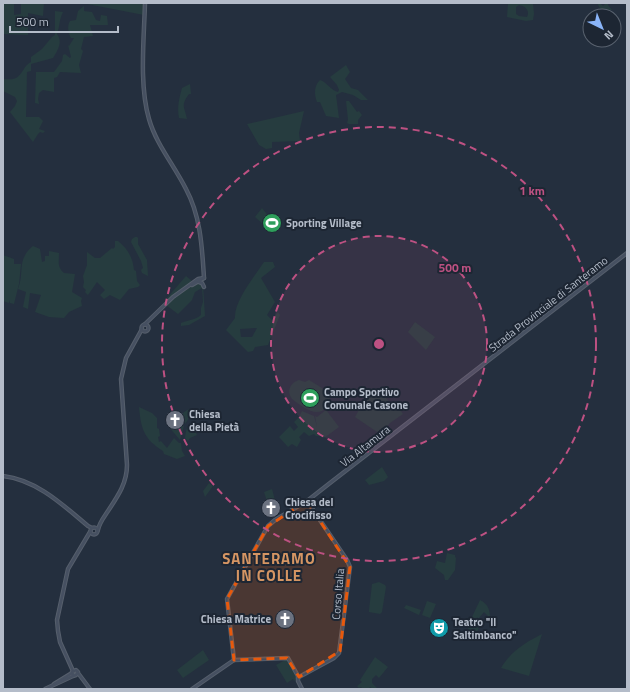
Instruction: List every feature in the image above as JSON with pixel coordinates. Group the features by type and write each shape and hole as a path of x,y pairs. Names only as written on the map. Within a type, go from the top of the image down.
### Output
{"main road":[{"path":"84,544 98,530 104,517 122,489 127,475 121,381 125,362 132,346 144,325 170,299 198,280 204,278 200,232 195,209 187,190 156,138 146,109 143,86 145,3"},
{"name":"Strada Provinciale di Santeramo","path":"478,368 627,253"},
{"path":"198,280 203,269"},
{"path":"198,280 204,287"},
{"path":"132,346 147,331 157,312"},
{"path":"144,325 148,328"},
{"path":"142,329 145,332"},
{"name":"Via Altamura","path":"234,660 227,599 265,531 275,520 307,501 478,368"},
{"path":"3,476 23,480 44,491 87,525 98,530"},
{"name":"Corso Italia","path":"299,677 334,658 339,653 350,567 347,560 307,501"},
{"path":"90,688 75,673 68,660 60,641 57,620 68,570 90,531 104,517"},
{"path":"87,525 90,531 95,534"},
{"path":"192,689 234,660 285,658 288,659 299,677 297,681 302,689"},
{"path":"46,689 75,673"}],"highlighted area":[{"path":"307,501 350,567 340,651 299,677 287,658 234,660 227,599 268,526"}],"green space":[{"path":"3,3 14,3 14,15 21,14 21,3 44,3 43,16 28,13 28,35 3,34"},
{"path":"82,3 144,3 144,15"},
{"path":"508,3 533,3 533,20 526,21 507,17","holes":["519,5 528,11 527,17 516,14 516,7"]},
{"path":"597,3 600,3 603,6 608,3 610,8 600,8"},
{"path":"84,6 84,11 92,12 96,20 100,21 101,15 107,16 108,25 90,25 93,36 84,37 81,49 83,51 79,65 81,73 60,72 57,77 54,78 54,92 43,90 39,93 39,104 35,103 36,72 54,72 62,61 63,55 65,54 70,58 71,57 68,45 69,46 74,38 71,38 70,36 68,25 70,21 76,20 78,11"},
{"path":"55,11 63,12 57,34 60,40 58,49 53,58 31,64 31,71 27,72 26,117 39,117 43,121 39,129 45,131 43,133 40,132 33,142 10,112 17,101 15,97 3,91 3,79 16,78 31,62 31,57 42,49 55,35"},
{"path":"346,65 350,72 345,79 351,88 358,90 368,100 361,100 353,95 342,92 336,95 339,118 326,116 320,102 317,102 315,90 320,80 338,92 339,90 337,85 330,77"},
{"path":"190,84 191,94 189,94 186,98 184,104 187,119 179,118 178,110 182,88"},
{"path":"346,101 349,101 357,112 359,111 362,115 358,120 358,124 347,123"},
{"path":"304,111 299,133 300,141 272,142 272,148 266,149 259,145 247,124"},
{"path":"262,208 270,218 264,225 255,217"},
{"path":"135,237 138,238 138,244 147,260 148,276 142,273 141,270 143,268 141,261 131,242"},
{"path":"115,241 122,244 129,254 134,270 136,271 137,281 140,285 129,289 120,300 110,295 104,299 100,295 105,290 97,282 88,295 83,287 83,276 87,265 87,252 95,258 100,258 115,247"},
{"path":"33,246 40,249 42,262 45,261 45,256 49,256 49,251 59,253 60,269 64,273 75,274 72,292 82,298 82,306 69,312 64,318 49,317 35,312 41,295 30,293 28,309 23,307 26,292 18,289 24,256"},
{"path":"3,255 14,259 14,264 21,264 19,284 14,304 10,303 10,300 9,303 3,301"},
{"path":"264,262 273,262 275,267 261,278 275,302 267,315 272,320 278,312 280,315 268,345 255,347 253,351 248,352 226,330 235,318 241,297","holes":["257,328 252,337 241,337 240,329"]},
{"path":"186,276 192,281 191,283 165,302 166,299"},
{"path":"199,283 203,286 205,316 189,325 181,326 181,323 201,315 203,302 202,288 195,292 192,300 178,314 166,305 185,290"},
{"path":"415,322 435,337 426,350 408,332"},
{"name":"Campo Sportivo Comunale Casone","path":"299,380 305,382 309,380 331,396 322,411 313,412 308,410 292,399 289,390 293,383"},
{"path":"370,391 374,394 377,391 396,409 398,407 403,414 390,423 380,434 355,417"},
{"path":"139,407 152,413 157,418 157,428 159,429 160,436 158,437 159,442 161,441 167,448 174,438 181,443 182,451 185,456 177,459 164,454 163,451 148,438 142,427"},
{"path":"189,409 198,410 191,415 185,424 181,417 184,412"},
{"path":"326,410 339,427 324,438 314,434 309,436 304,432 299,437 301,440 297,447 292,444 288,447 279,437 290,426 294,431 298,427 294,422 302,411 314,416 317,427 315,416 317,417"},
{"path":"179,420 184,426 180,440 168,426"},
{"path":"195,421 196,425 193,427 197,435 190,438 188,441 185,438 186,430 190,424"},
{"path":"382,467 388,477 384,481 369,485 365,480"},
{"path":"209,483 213,486 205,497 203,491"},
{"path":"272,489 276,504 270,505 264,492"},
{"path":"447,553 455,555 456,558 455,570 448,580 445,580 444,575 435,568 437,561 445,563"},
{"path":"379,582 386,587 382,612 380,614 369,612 372,584"},
{"path":"480,600 485,603 488,608 490,618 484,612 479,618 475,619 480,625 476,635 467,627 469,617 472,617"},
{"path":"427,601 436,604 430,618 422,615"},
{"path":"406,605 421,610 419,615 404,608"},
{"path":"542,634 529,676 501,668 509,657 519,648"},
{"path":"203,650 209,660 183,678 177,670"},
{"path":"375,657 388,667 379,678 376,675 372,679 372,683 378,689 373,689 370,687 369,689 359,688 357,686 362,682 360,680"},
{"path":"287,659 298,677 294,681 293,679 287,683 276,665"}],"place":[{"name":"Sporting Village","path":"272,223"},
{"name":"Campo Sportivo Comunale Casone","path":"310,398"},
{"name":"Chiesa della Pietà","path":"175,420"},
{"name":"Chiesa del Crocifisso","path":"271,508"},
{"name":"Chiesa Matrice","path":"285,619"},
{"name":"Teatro \"Il Saltimbanco\"","path":"439,628"}],"district":[{"name":"SANTERAMO IN COLLE","path":"269,568"}]}
